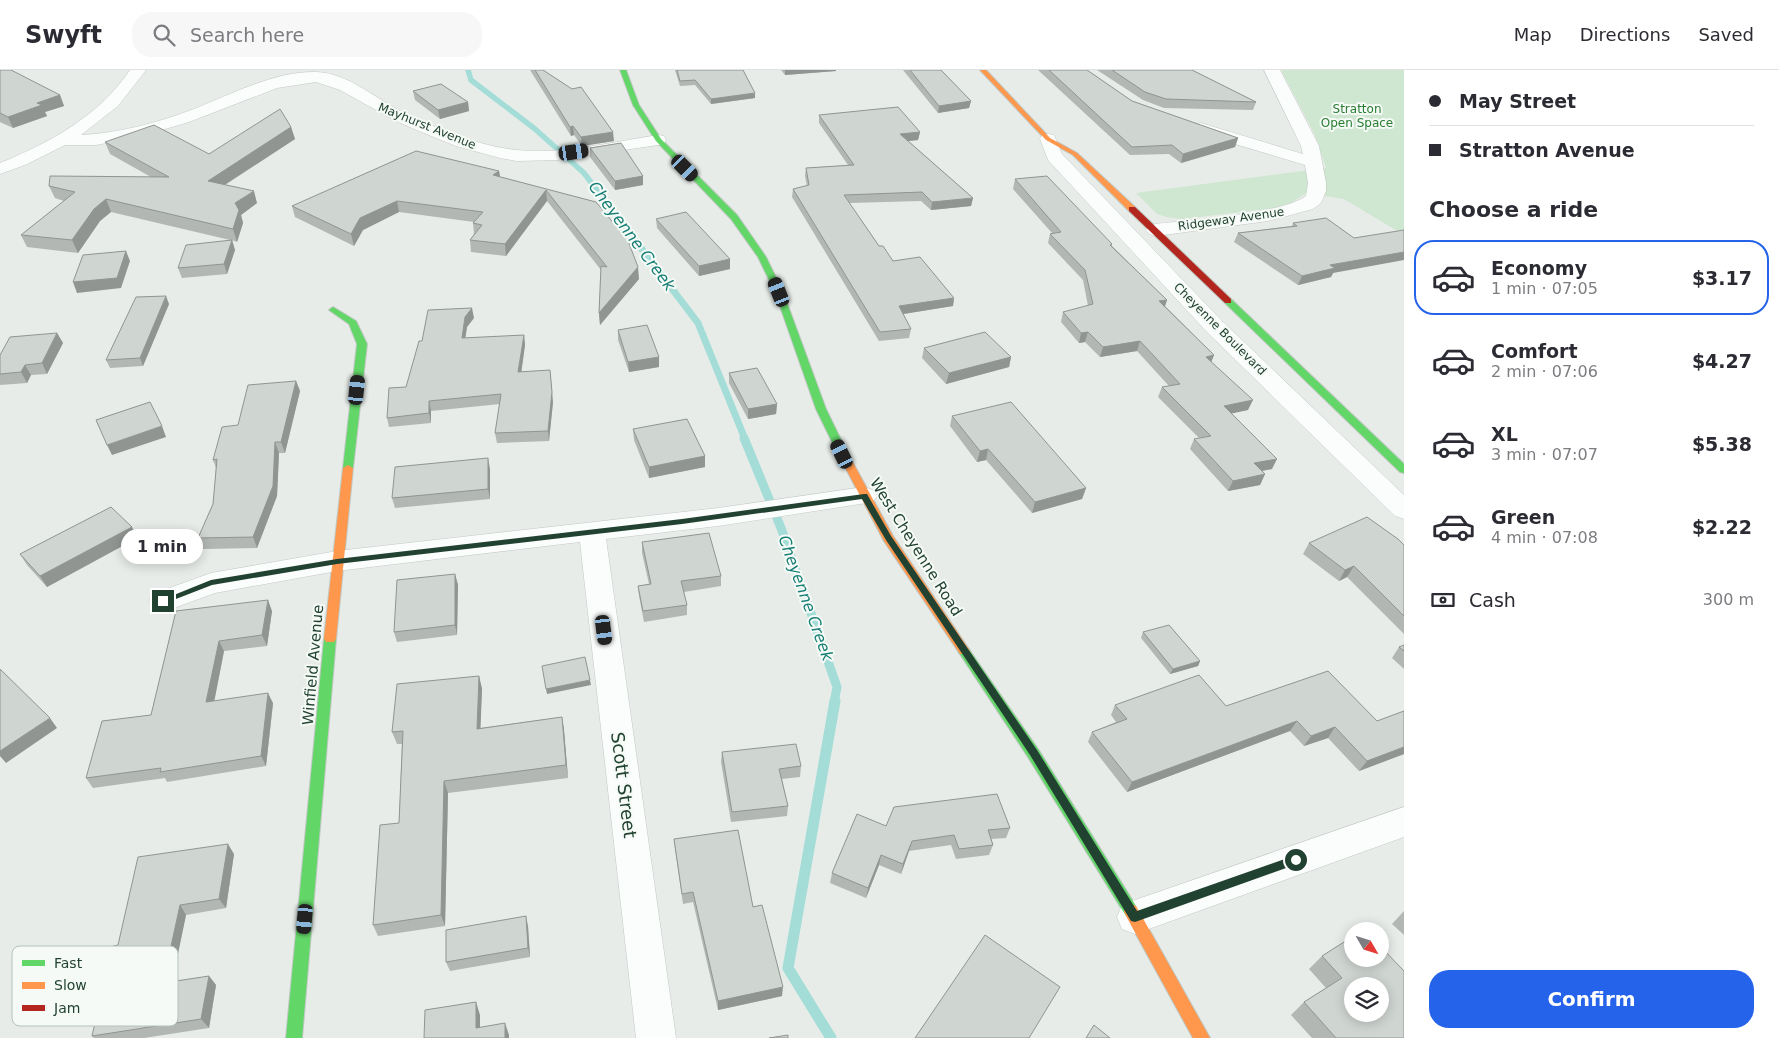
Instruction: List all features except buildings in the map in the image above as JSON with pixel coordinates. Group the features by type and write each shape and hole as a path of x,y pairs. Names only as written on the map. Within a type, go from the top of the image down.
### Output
{"street":[{"path":"0,169 61,140 115,100 138,70"},
{"name":"West Cheyenne Road","path":"623,70 636,105 658,140 734,217 771,271 821,409 864,496 888,538 1033,753 1135,917 1202,1038"},
{"name":"Cheyenne Boulevard","path":"983,70 1048,139 1075,154 1404,470"},
{"name":"Ridgeway Avenue","path":"1156,230 1268,215 1306,205 1314,199 1317,191 1310,146 1272,70"},
{"name":"Mayhurst Avenue","path":"61,140 98,141 120,136 179,120 245,94 287,82 318,76 336,82 400,117 483,148 515,156 549,155 658,140"},
{"path":"1185,123 1312,162"},
{"name":"Cheyenne Boulevard","path":"1048,139 1054,156 1214,326 1404,510"},
{"name":"Winfield Avenue","path":"294,1038 337,562 362,344 358,327 346,316 333,310"},
{"path":"163,601 211,583 337,562 592,533 864,496"},
{"name":"Scott Street","path":"592,533 656,1038"},
{"path":"1135,917 1404,822"}],"green space":[{"name":"Stratton Open Space","path":"1281,70 1404,70 1404,235 1344,199 1306,193 1290,204 1276,208 1182,219 1157,214 1136,193 1326,168 1315,135"}],"waterway":[{"name":"Cheyenne Creek","path":"468,70 471,80 535,129 584,173 629,233"},
{"name":"Cheyenne Creek","path":"628,231 698,323 745,439"},
{"name":"Cheyenne Creek","path":"744,438 781,528 837,687 834,703"},
{"name":"Cheyenne Creek","path":"831,1038 788,968 835,701"}],"traffic: fast":[{"path":"623,70 636,105 658,140 734,217 762,257 779,292 821,409 841,450"},
{"path":"1228,301 1404,470"},
{"path":"333,310 353,323 362,344 348,468"},
{"path":"294,1038 330,639"},
{"path":"964,651 1033,753 1131,911"}],"traffic: slow":[{"path":"983,70 1048,139 1075,154 1132,209"},
{"path":"841,450 888,538 964,651"},
{"path":"330,639 348,468"},
{"path":"1131,911 1202,1038"}],"traffic: jam":[{"path":"1132,209 1228,301"}],"route":[{"path":"163,601 211,583 337,562 682,522 864,496 888,538 1033,753 1135,917 1296,860"}]}
